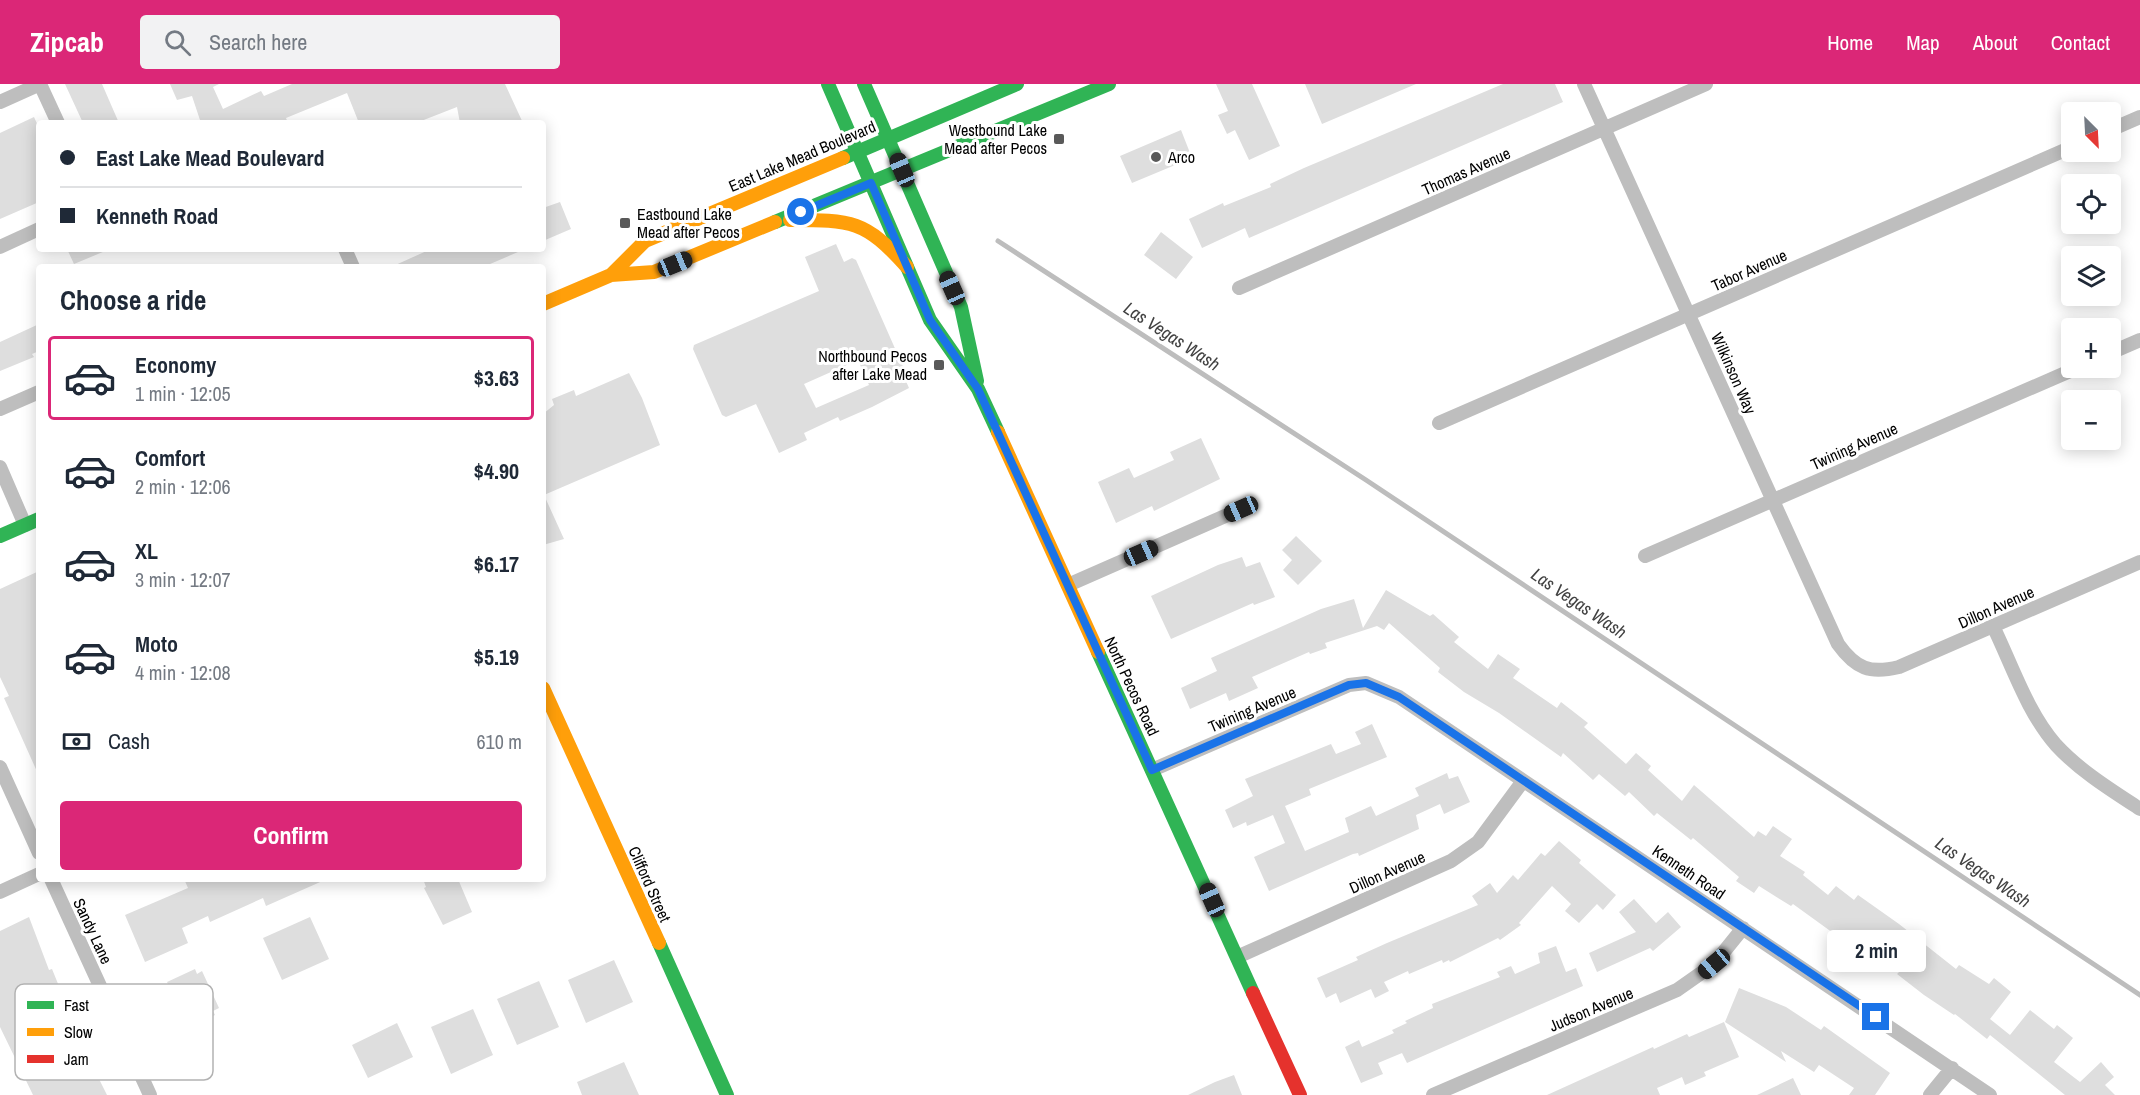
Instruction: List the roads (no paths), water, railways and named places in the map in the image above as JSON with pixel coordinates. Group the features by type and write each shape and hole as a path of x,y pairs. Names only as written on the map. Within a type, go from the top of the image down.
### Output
{"main road":[{"name":"North Pecos Road","path":"828,84 930,320 978,389 1300,1095"},
{"name":"North Pecos Road","path":"864,84 961,307 978,389"},
{"name":"East Lake Mead Boulevard","path":"546,303 611,274 645,241 1017,84"},
{"name":"East Lake Mead Boulevard","path":"611,274 654,272 1108,84"},
{"path":"780,220 858,223 878,235 907,267"},
{"path":"0,536 36,520"},
{"name":"Clifford Street","path":"546,695 727,1095"}],"street":[{"path":"0,102 40,84 57,120"},
{"name":"Wilkinson Way","path":"1584,84 1838,644 1850,661 1864,668"},
{"name":"Thomas Avenue","path":"1239,288 1706,84"},
{"path":"2121,125 2140,117"},
{"name":"Tabor Avenue","path":"1439,423 2061,152"},
{"path":"0,247 36,230"},
{"path":"2121,348 2140,340"},
{"name":"Twining Avenue","path":"1645,556 2061,375"},
{"path":"0,409 36,393"},
{"path":"0,467 25,525"},
{"path":"1068,585 1241,509"},
{"name":"Dillon Avenue","path":"1864,668 1882,671 1899,668 2140,562"},
{"path":"1993,626 2036,717 2055,744 2086,773 2140,809"},
{"name":"Twining Avenue","path":"1152,770 1349,685 1366,683"},
{"name":"Kenneth Road","path":"1366,683 1399,697 1990,1095"},
{"path":"0,767 36,846"},
{"name":"Dillon Avenue","path":"1237,957 1452,861 1478,842 1523,780"},
{"path":"0,892 36,875"},
{"name":"Sandy Lane","path":"52,882 99,984"},
{"name":"Judson Avenue","path":"1433,1095 1677,990 1714,964 1743,928"},
{"path":"1930,1095 1952,1068"},
{"name":"Sandy Lane","path":"143,1080 150,1095"}],"waterway":[{"name":"Las Vegas Wash","path":"998,241 1366,480 2140,995"}],"place":[{"name":"Westbound Lake Mead after Pecos","path":"1059,139"},
{"name":"Arco","path":"1156,157"},
{"name":"Eastbound Lake Mead after Pecos","path":"625,223"},
{"name":"Northbound Pecos after Lake Mead","path":"939,365"}]}
